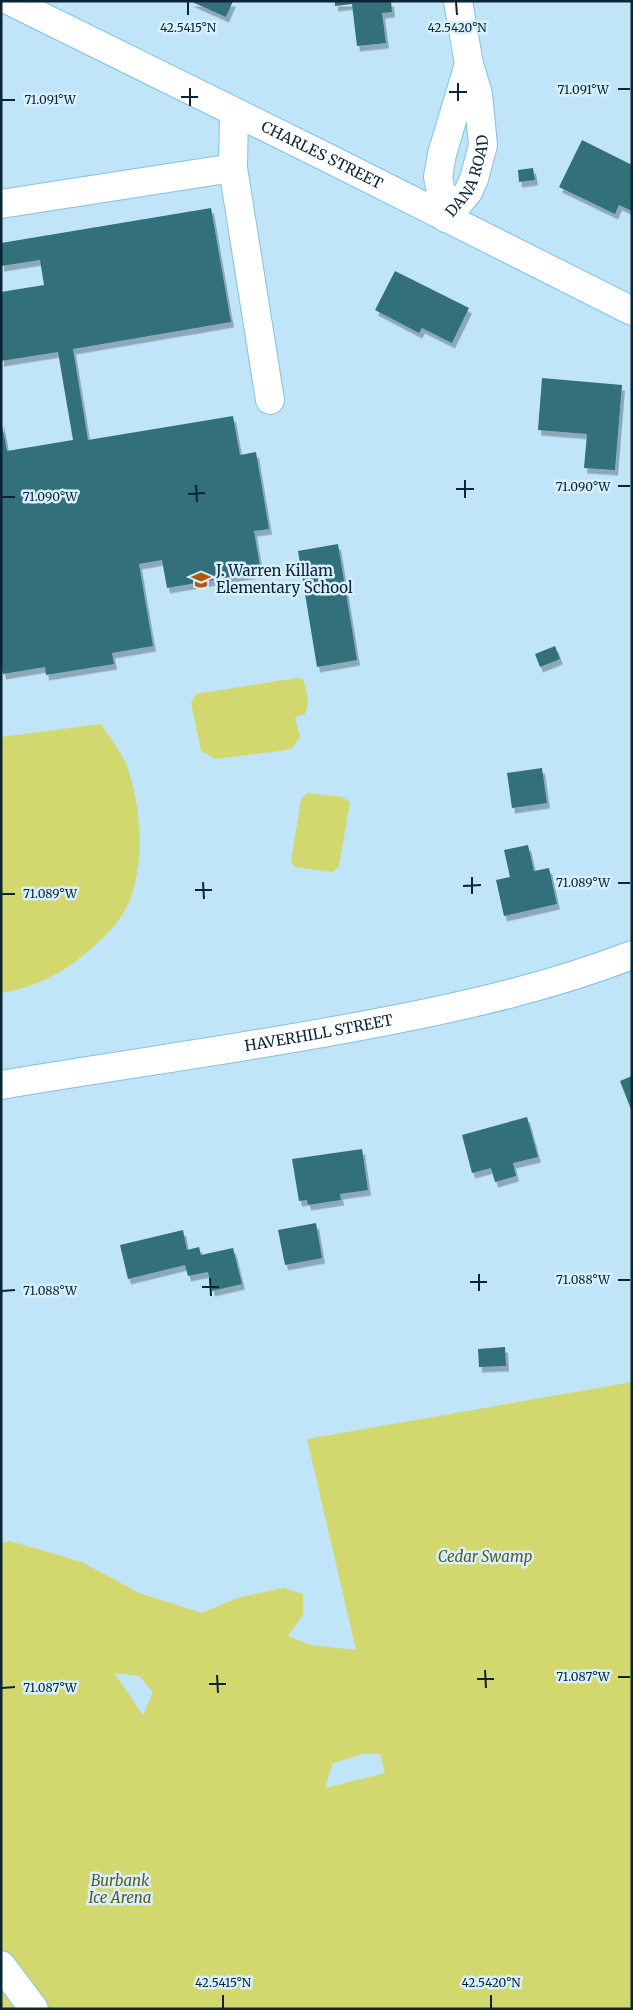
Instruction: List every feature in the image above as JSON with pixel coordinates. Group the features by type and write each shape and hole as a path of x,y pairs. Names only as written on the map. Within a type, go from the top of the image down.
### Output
{"street":[{"name":"CHARLES STREET","path":"10,1 632,311"},
{"name":"DANA ROAD","path":"446,218 468,192 474,179 483,145 478,94 469,64 458,1"},
{"name":"DANA ROAD","path":"446,218 438,177 442,154 469,64"},
{"path":"234,112 233,168 270,400"},
{"path":"1,204 233,168"},
{"name":"HAVERHILL STREET","path":"1,1085 333,1032 455,1008 560,980 632,955"},
{"path":"1,1965 34,2009"}],"green space":[{"path":"297,678 303,679 308,702 305,714 295,717 300,737 293,747 287,750 216,759 201,751 191,703 196,694"},
{"path":"101,724 127,766 136,798 140,848 131,897 128,905 112,928 77,961 57,974 36,984 1,993 1,737"},
{"path":"307,793 342,797 350,802 339,866 333,872 295,867 291,862 301,799"},
{"path":"632,1382 632,2009 1,2009 1,1543 10,1541 82,1562 139,1593 202,1613 237,1598 283,1588 303,1594 303,1615 288,1636 311,1645 356,1650 307,1439","holes":["114,1673 139,1676 153,1692 143,1715","363,1754 380,1754 385,1773 325,1788 333,1763"]}],"building":[{"path":"190,1 233,1 226,17"},
{"path":"335,1 391,1 392,12 382,13 386,43 357,46 352,4 335,6"},
{"path":"582,140 632,165 632,211 619,205 615,214 559,187"},
{"path":"533,168 535,180 519,182 518,170"},
{"path":"211,208 231,322 73,349 88,440 233,416 240,455 256,452 269,529 254,531 261,572 167,588 162,560 139,564 153,646 112,653 114,664 46,675 45,667 3,674 1,665 1,420 7,451 73,440 58,352 1,361 1,292 44,285 40,260 1,266 1,243"},
{"path":"395,271 469,308 452,343 422,328 419,333 375,310"},
{"path":"542,378 622,385 615,470 584,468 587,434 538,430"},
{"path":"338,544 357,660 317,667 298,551"},
{"path":"555,646 560,659 540,667 535,654"},
{"path":"542,768 547,803 512,808 507,773"},
{"path":"528,845 534,871 549,868 557,904 504,916 496,880 510,877 504,850"},
{"path":"632,1076 632,1112 620,1081"},
{"path":"527,1117 538,1157 513,1163 516,1176 495,1182 491,1168 472,1173 462,1135"},
{"path":"362,1149 368,1190 340,1194 341,1200 308,1205 307,1200 299,1201 292,1159"},
{"path":"316,1223 322,1258 285,1265 278,1230"},
{"path":"183,1230 187,1250 199,1247 201,1255 233,1248 242,1284 212,1291 208,1272 188,1276 185,1265 128,1279 120,1245"},
{"path":"505,1347 506,1366 479,1367 478,1349"}],"place":[{"name":"J. Warren Killam Elementary School","path":"201,580"}],"park label":[{"name":"Cedar Swamp","path":"485,1557"},
{"name":"Burbank Ice Arena","path":"120,1890"}]}
